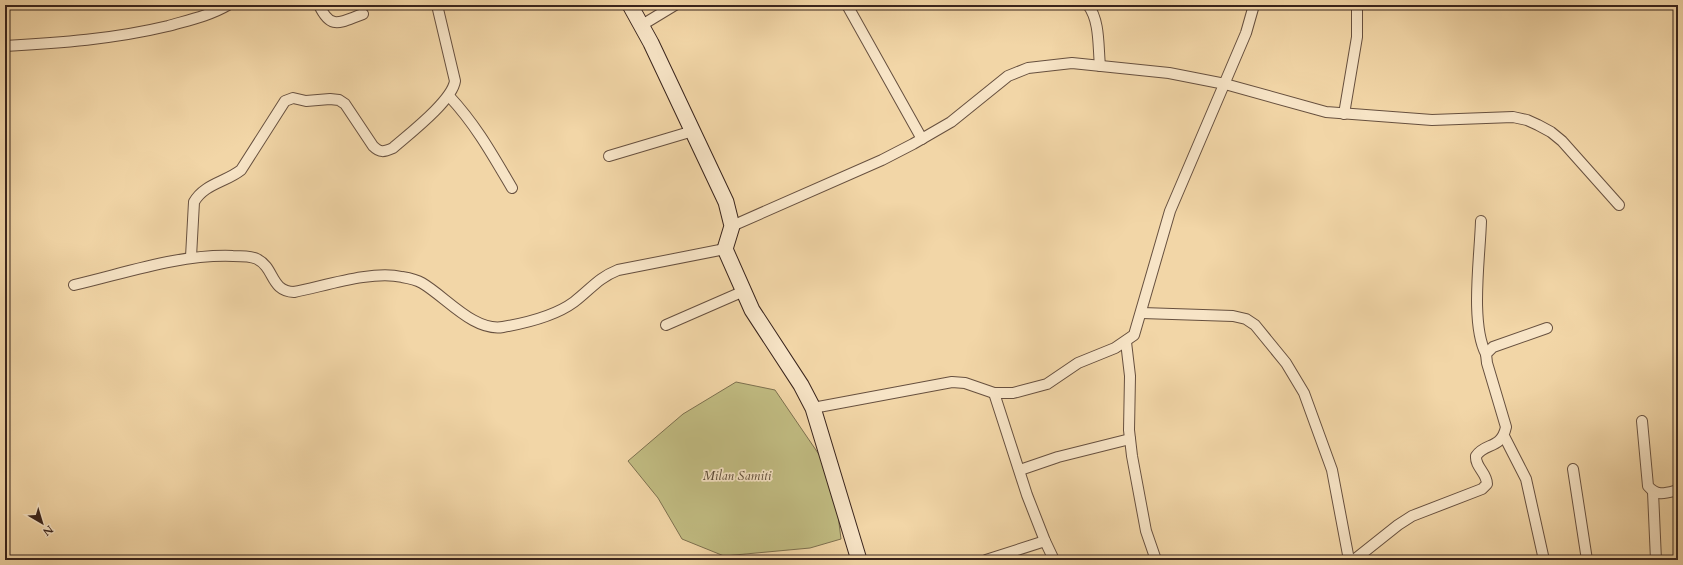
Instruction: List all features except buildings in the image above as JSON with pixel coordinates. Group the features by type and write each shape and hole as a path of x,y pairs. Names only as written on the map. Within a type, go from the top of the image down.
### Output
{"street":[{"path":"5,46 121,36 203,17 228,5"},
{"path":"319,5 324,17 330,22 338,23 362,14"},
{"path":"191,257 194,202 198,195 204,189 234,175 241,170 286,101 293,98 306,101 339,100 345,104 373,146 379,151 386,152 393,148 449,96 455,81 438,5"},
{"path":"630,5 642,25 726,202 732,226 725,249 752,310 801,385 813,408 860,560"},
{"path":"642,25 675,5"},
{"path":"847,5 922,139"},
{"path":"1088,5 1094,12 1100,66"},
{"path":"813,408 952,382 965,382 994,393 1013,393 1047,384 1078,363 1126,342 1134,335 1142,313 1170,211 1246,33 1254,5"},
{"path":"1344,114 1357,37 1357,5"},
{"path":"732,226 882,160 922,139 971,108 993,87 1008,76 1028,68 1072,63 1169,73 1225,84 1326,112 1432,120 1513,117 1527,120 1552,132 1562,141 1620,205"},
{"path":"449,96 467,115 481,134 512,188"},
{"path":"609,156 693,131"},
{"path":"1354,560 1398,525 1412,516 1482,489 1487,484 1487,479 1478,464 1476,456 1479,452 1499,442 1504,436 1506,427 1478,330 1478,281 1481,221"},
{"path":"74,285 191,257 215,255 247,257 258,259 264,265 278,286 286,292 294,292 377,275 401,276 421,283 477,322 489,327 502,327 560,311 574,302 603,276 618,270 725,249"},
{"path":"666,325 744,291"},
{"path":"1142,313 1233,316 1246,319 1255,325 1286,363 1311,408 1332,470 1349,560"},
{"path":"1486,354 1493,347 1547,328"},
{"path":"1126,342 1130,376 1130,439 1146,531 1156,560"},
{"path":"994,393 1045,541 1054,560"},
{"path":"1642,421 1648,486 1653,492 1661,494 1678,490"},
{"path":"1504,436 1526,479 1544,560"},
{"path":"1020,470 1058,457 1130,439"},
{"path":"1573,469 1587,560"},
{"path":"1653,492 1656,560"},
{"path":"986,560 1045,541"}],"green space":[{"name":"Milan Samiti","path":"736,382 775,390 833,475 841,539 810,548 724,556 682,539 658,498 628,461 683,414"}]}
